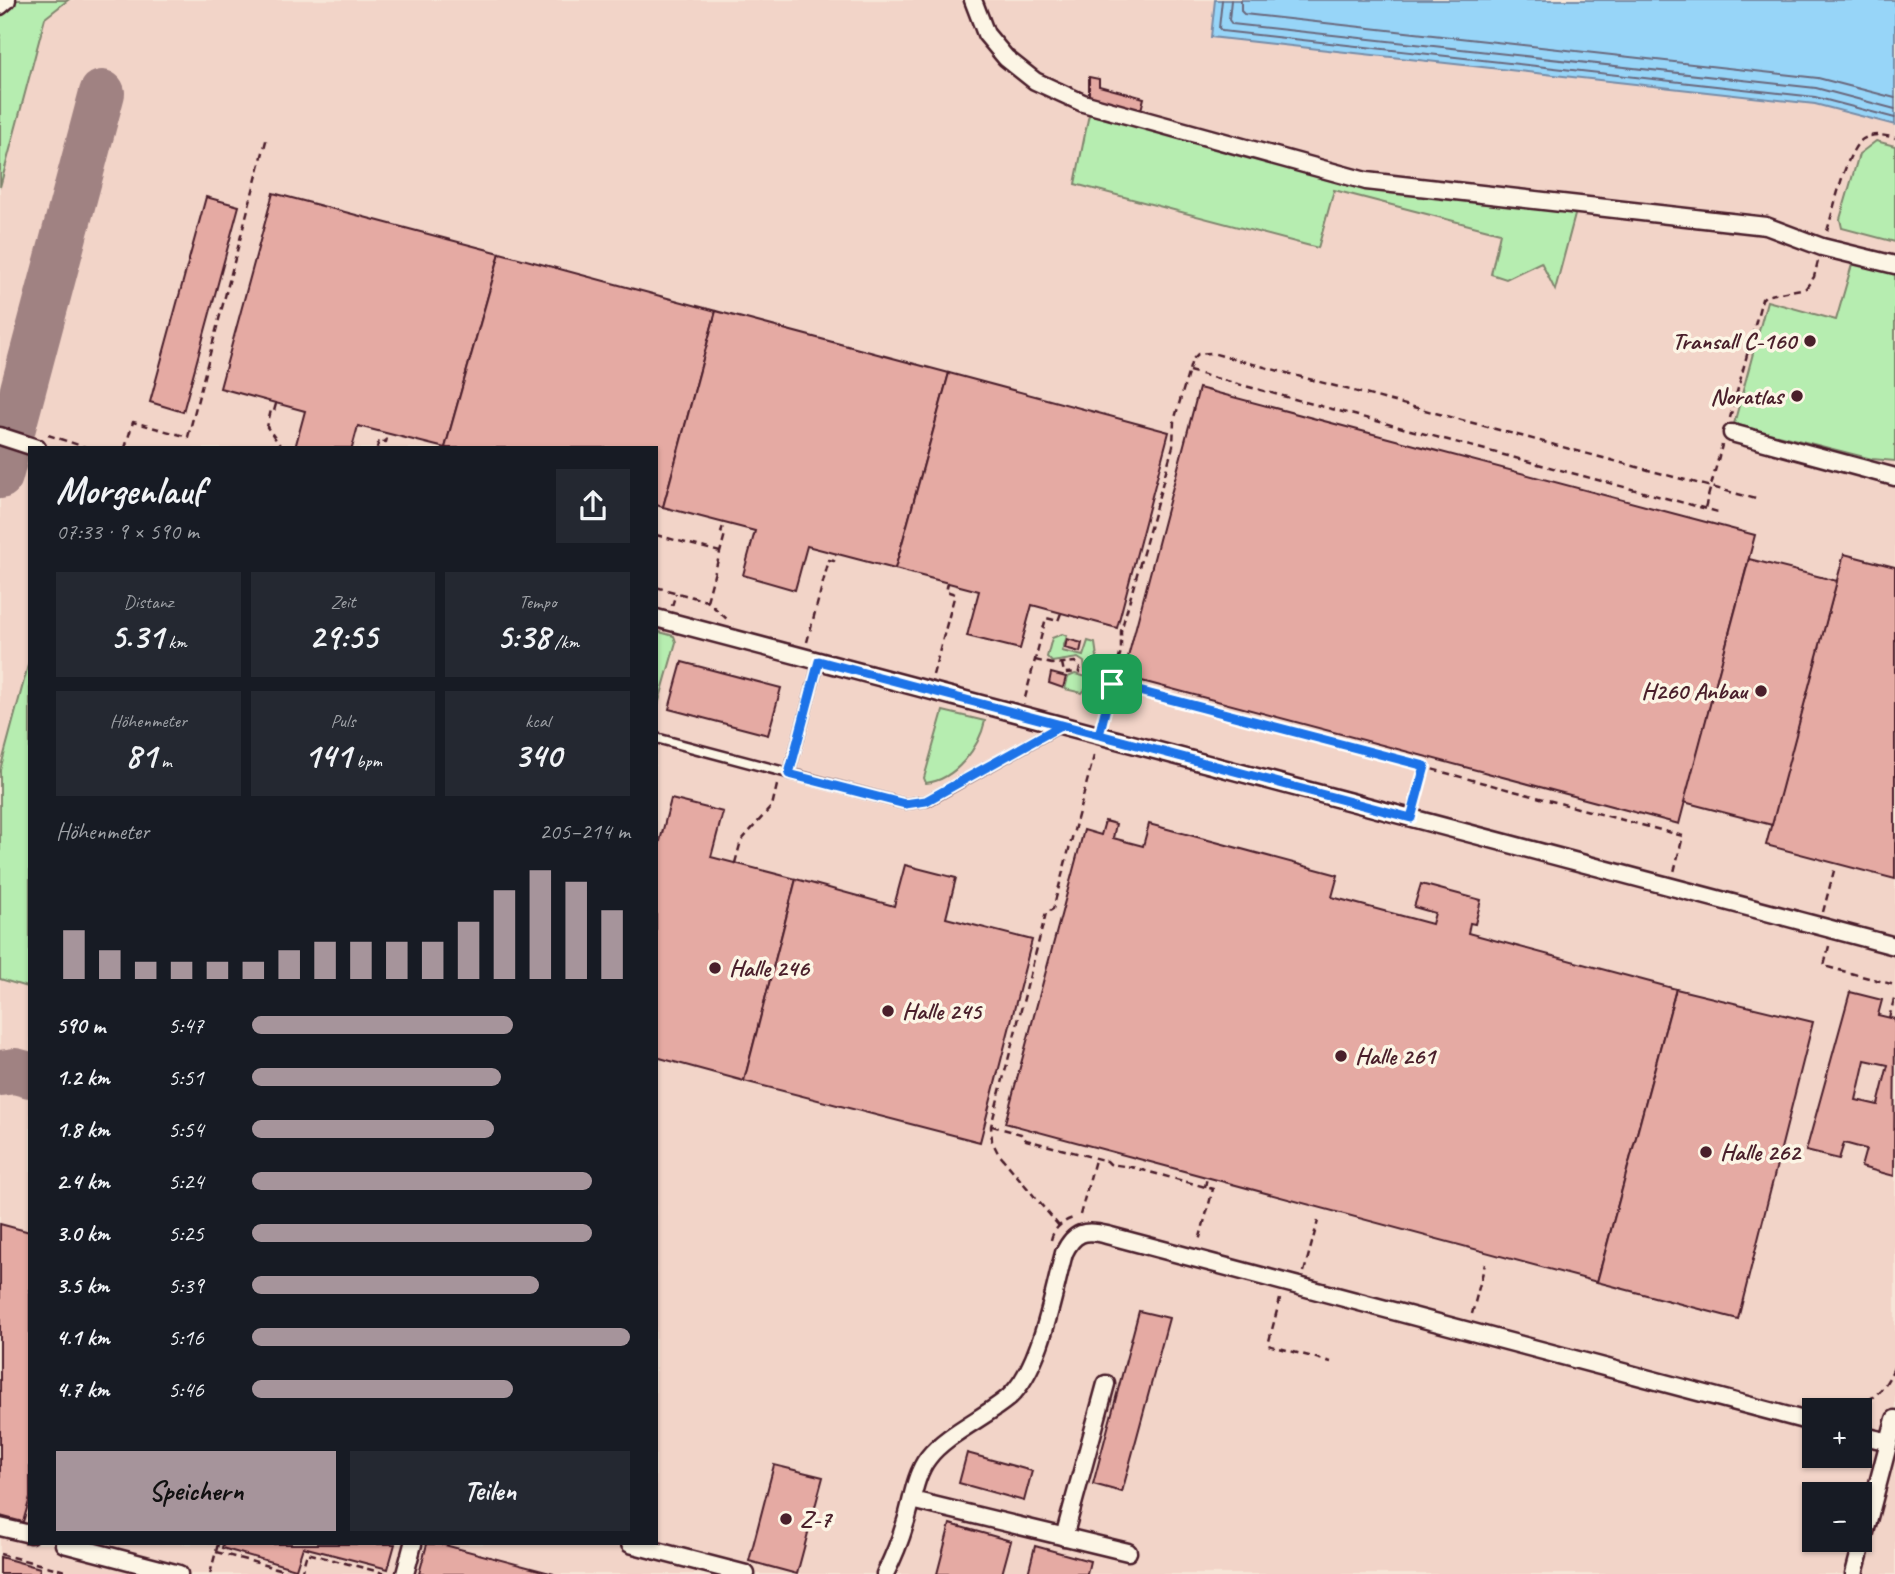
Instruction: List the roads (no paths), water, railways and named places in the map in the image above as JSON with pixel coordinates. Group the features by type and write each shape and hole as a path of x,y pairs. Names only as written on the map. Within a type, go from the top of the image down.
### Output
{"street":[{"path":"0,6 7,0"},
{"path":"974,0 986,34 1006,58 1035,81 1083,103 1366,181 1766,226 1822,247 1895,265"},
{"path":"1731,426 1895,477"},
{"path":"0,436 31,446"},
{"path":"658,619 1895,946"},
{"path":"885,1574 905,1528 918,1478 928,1458 1009,1397 1023,1381 1034,1362 1064,1253 1073,1238 1087,1232 1107,1235 1802,1420"},
{"path":"1064,1537 1107,1384"},
{"path":"1854,1574 1895,1419"},
{"path":"1872,1437 1889,1442"},
{"path":"912,1500 1128,1552"},
{"path":"0,1527 28,1534"},
{"path":"68,1545 179,1574"},
{"path":"405,1574 413,1545"},
{"path":"634,1545 746,1574"}],"lane":[{"path":"789,774 819,661"},
{"path":"658,739 905,804 926,801 1062,725"}],"water":[{"path":"1215,0 1895,0 1895,125 1815,104 1211,37"}],"place":[{"name":"Transall C-160","path":"1810,341"},
{"name":"Noratlas","path":"1797,396"},
{"name":"H260 Anbau","path":"1761,691"},
{"name":"Halle 246","path":"715,968"},
{"name":"Halle 245","path":"888,1011"},
{"name":"Halle 261","path":"1341,1056"},
{"name":"Halle 262","path":"1706,1152"},
{"name":"Z-7","path":"786,1519"}]}
